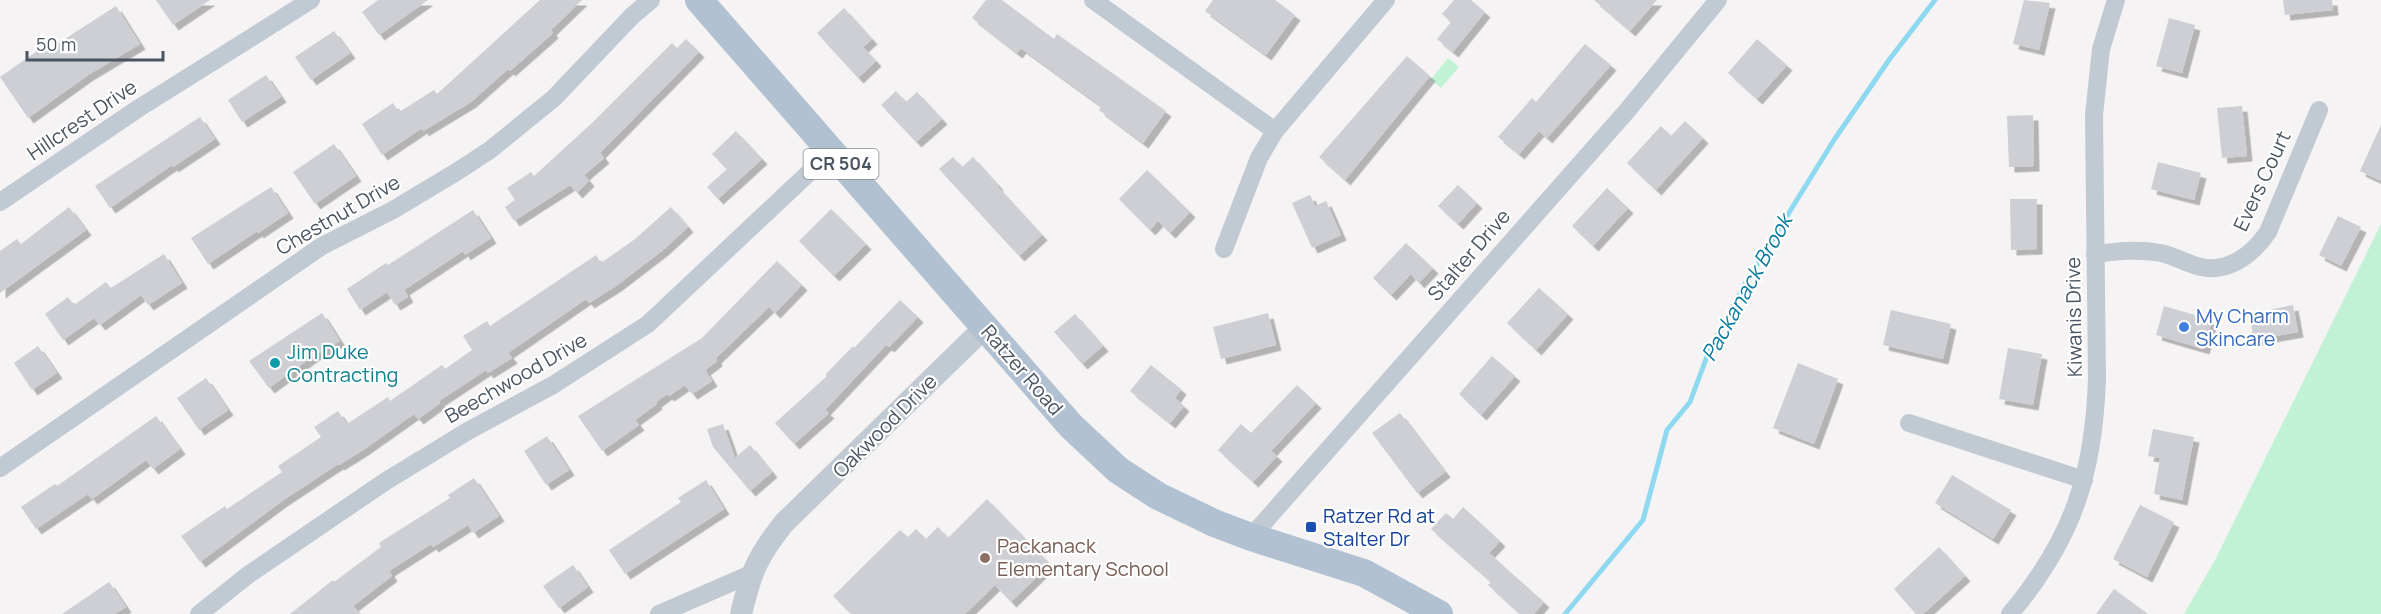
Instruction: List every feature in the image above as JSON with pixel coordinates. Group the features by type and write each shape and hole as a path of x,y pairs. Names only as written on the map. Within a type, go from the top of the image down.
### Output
{"main road":[{"name":"Ratzer Road","path":"699,0 1071,426 1118,470 1158,496 1214,523 1364,573 1439,614"}],"street":[{"name":"Hillcrest Drive","path":"0,202 139,108 311,0"},
{"name":"Chestnut Drive","path":"0,468 322,246 393,210 489,150 554,98 651,0"},
{"path":"1093,0 1275,131"},
{"path":"1224,249 1258,159 1275,131 1386,0"},
{"name":"Stalter Drive","path":"1251,537 1626,112 1718,0"},
{"name":"Kiwanis Drive","path":"2010,614 2031,589 2052,557 2069,524 2091,454 2096,416 2094,115 2101,49 2116,0"},
{"name":"Evers Court","path":"2096,254 2136,249 2162,253 2200,267 2216,268 2231,264 2246,256 2259,245 2268,232 2319,110"},
{"name":"Beechwood Drive","path":"199,614 248,575 386,481 468,431 553,385 648,324 831,152"},
{"name":"Oakwood Drive","path":"741,614 751,574 763,549 783,523 985,327"},
{"path":"1909,423 2084,480"},
{"path":"659,614 751,574"}],"green space":[{"path":"1448,58 1459,67 1441,88 1431,79"},
{"path":"2381,224 2381,614 2184,614 2215,560"}],"building":[{"path":"156,0 210,0 173,25"},
{"path":"378,0 428,0 379,35 362,12"},
{"path":"540,0 582,0 551,30 553,33 471,102 423,131 422,128 382,155 362,124 393,103 399,112 434,90 437,94"},
{"path":"986,0 1002,0 1054,39 1057,34 1166,111 1143,143 1099,110 1101,106 1021,48 1017,53 972,18"},
{"path":"1213,0 1275,0 1295,15 1266,55 1205,11"},
{"path":"1454,0 1471,0 1485,12 1453,52 1437,39 1451,22 1442,14"},
{"path":"1594,0 1657,0 1630,31"},
{"path":"2024,0 2050,3 2039,50 2013,44"},
{"path":"2283,0 2332,0 2333,10 2285,15"},
{"path":"116,6 140,44 88,75 28,118 0,77 40,49 43,53"},
{"path":"844,8 872,39 863,47 876,61 858,78 817,33"},
{"path":"2169,18 2195,25 2182,73 2156,66"},
{"path":"334,31 350,53 311,80 295,57"},
{"path":"686,39 699,52 600,153 604,158 584,175 589,181 577,193 570,185 514,221 505,207 515,200 507,188 531,172 534,176 592,123 672,43 677,48"},
{"path":"1757,39 1787,65 1757,99 1728,73"},
{"path":"1585,44 1611,65 1547,138 1539,131 1519,154 1498,137 1532,98 1536,102"},
{"path":"1407,56 1430,76 1345,180 1319,157"},
{"path":"266,75 281,97 242,122 228,100"},
{"path":"896,91 906,102 917,92 942,119 916,142 881,105"},
{"path":"2242,106 2247,156 2222,158 2217,108"},
{"path":"2033,115 2034,166 2009,167 2007,116"},
{"path":"200,117 215,139 173,167 172,165 110,208 95,186"},
{"path":"1685,121 1703,138 1656,190 1627,163 1661,126 1671,136"},
{"path":"2381,125 2381,181 2360,171"},
{"path":"736,131 762,159 718,199 707,187 727,169 712,154"},
{"path":"334,144 356,176 315,204 293,172"},
{"path":"953,157 962,167 973,157 1042,235 1019,256 939,169"},
{"path":"2158,162 2201,173 2194,200 2151,189"},
{"path":"1147,170 1190,212 1170,233 1158,221 1150,230 1119,199"},
{"path":"1458,185 1477,203 1458,224 1438,206"},
{"path":"271,187 288,213 208,264 191,238"},
{"path":"1607,188 1628,208 1593,246 1572,226"},
{"path":"1310,195 1315,206 1326,201 1341,235 1312,248 1292,203"},
{"path":"2010,199 2037,199 2037,249 2011,250"},
{"path":"69,207 86,230 0,293 0,251 17,239 21,244"},
{"path":"671,207 688,227 663,250 616,286 589,303 586,299 508,353 512,358 488,373 486,370 439,401 440,403 418,419 414,414 363,450 282,501 200,562 181,536 225,506 227,509 282,472 278,466 321,437 314,427 338,411 347,424 388,397 390,401 442,365 445,369 472,350 463,336 487,321 490,326 596,255 601,263 635,239"},
{"path":"831,209 866,244 834,276 799,241"},
{"path":"473,210 491,238 465,255 463,251 404,290 408,297 395,305 387,292 360,310 347,289"},
{"path":"2338,216 2361,227 2341,266 2319,255"},
{"path":"1406,243 1433,268 1419,283 1411,274 1391,295 1373,278"},
{"path":"164,254 182,283 148,305 141,295 100,325 94,318 63,340 45,314 68,297 74,305 106,282 111,288"},
{"path":"777,261 802,285 775,313 769,307 716,358 717,361 705,370 712,381 692,394 685,385 669,396 667,394 635,420 639,425 602,451 578,416 702,338"},
{"path":"1539,288 1568,314 1536,350 1507,323"},
{"path":"900,300 918,317 889,347 886,345 825,410 829,413 794,444 775,423 827,376 825,375"},
{"path":"2293,305 2298,332 2254,340 2249,314"},
{"name":"My Charm Skincare","path":"2164,306 2212,320 2204,349 2156,335"},
{"path":"1891,310 1951,324 1943,359 1883,345"},
{"path":"322,313 340,341 313,356 269,388 249,361"},
{"path":"1268,313 1276,345 1221,359 1213,327"},
{"path":"1075,314 1103,346 1082,364 1054,332"},
{"path":"38,346 57,373 32,390 14,363"},
{"path":"2008,348 2042,354 2033,405 1999,399"},
{"path":"1492,356 1515,376 1481,415 1459,394"},
{"path":"1798,363 1838,379 1814,444 1773,428"},
{"path":"1151,365 1181,389 1175,398 1184,406 1170,423 1130,391"},
{"path":"206,378 228,410 199,430 177,398"},
{"path":"1297,385 1316,403 1271,451 1277,456 1253,482 1218,450 1241,424 1251,433"},
{"path":"1400,413 1445,472 1417,493 1372,433"},
{"path":"156,416 180,449 153,469 146,460 92,499 88,494 36,529 21,507 55,484 57,486"},
{"path":"723,424 735,458 750,445 772,472 750,491 713,447 707,429"},
{"path":"2153,429 2194,437 2182,500 2154,494 2160,458 2148,456"},
{"path":"547,436 569,470 546,485 524,451"},
{"path":"1952,475 2011,510 1993,539 1935,503"},
{"path":"474,478 499,516 473,533 468,525 433,547 431,544 389,571 392,576 353,606 360,614 290,614 333,580 334,582 381,547 379,543 450,498 448,495"},
{"path":"706,480 724,509 625,574 609,550 681,502 678,498"},
{"name":"Packanack Elementary School","path":"987,499 1050,564 1011,602 995,585 965,614 851,614 833,596 900,530 908,537 916,529 926,539 938,527 948,538"},
{"path":"2140,505 2174,522 2147,577 2113,559"},
{"path":"1463,507 1500,541 1489,553 1544,602 1534,614 1520,614 1488,585 1491,582 1431,529 1446,513 1453,519"},
{"path":"1939,547 1965,576 1923,614 1916,614 1894,589"},
{"path":"573,565 588,587 559,608 543,586"},
{"path":"109,582 126,607 115,614 62,614"},
{"path":"2114,589 2148,614 2096,614"}],"waterway":[{"name":"Packanack Brook","path":"1565,614 1643,520 1667,430 1690,402 1709,351 1745,284 1834,140 1889,60 1935,0"}],"place":[{"name":"My Charm Skincare","path":"2184,327"},
{"name":"Jim Duke Contracting","path":"275,363"},
{"name":"Ratzer Rd at Stalter Dr","path":"1311,527"},
{"name":"Packanack Elementary School","path":"985,558"}]}
